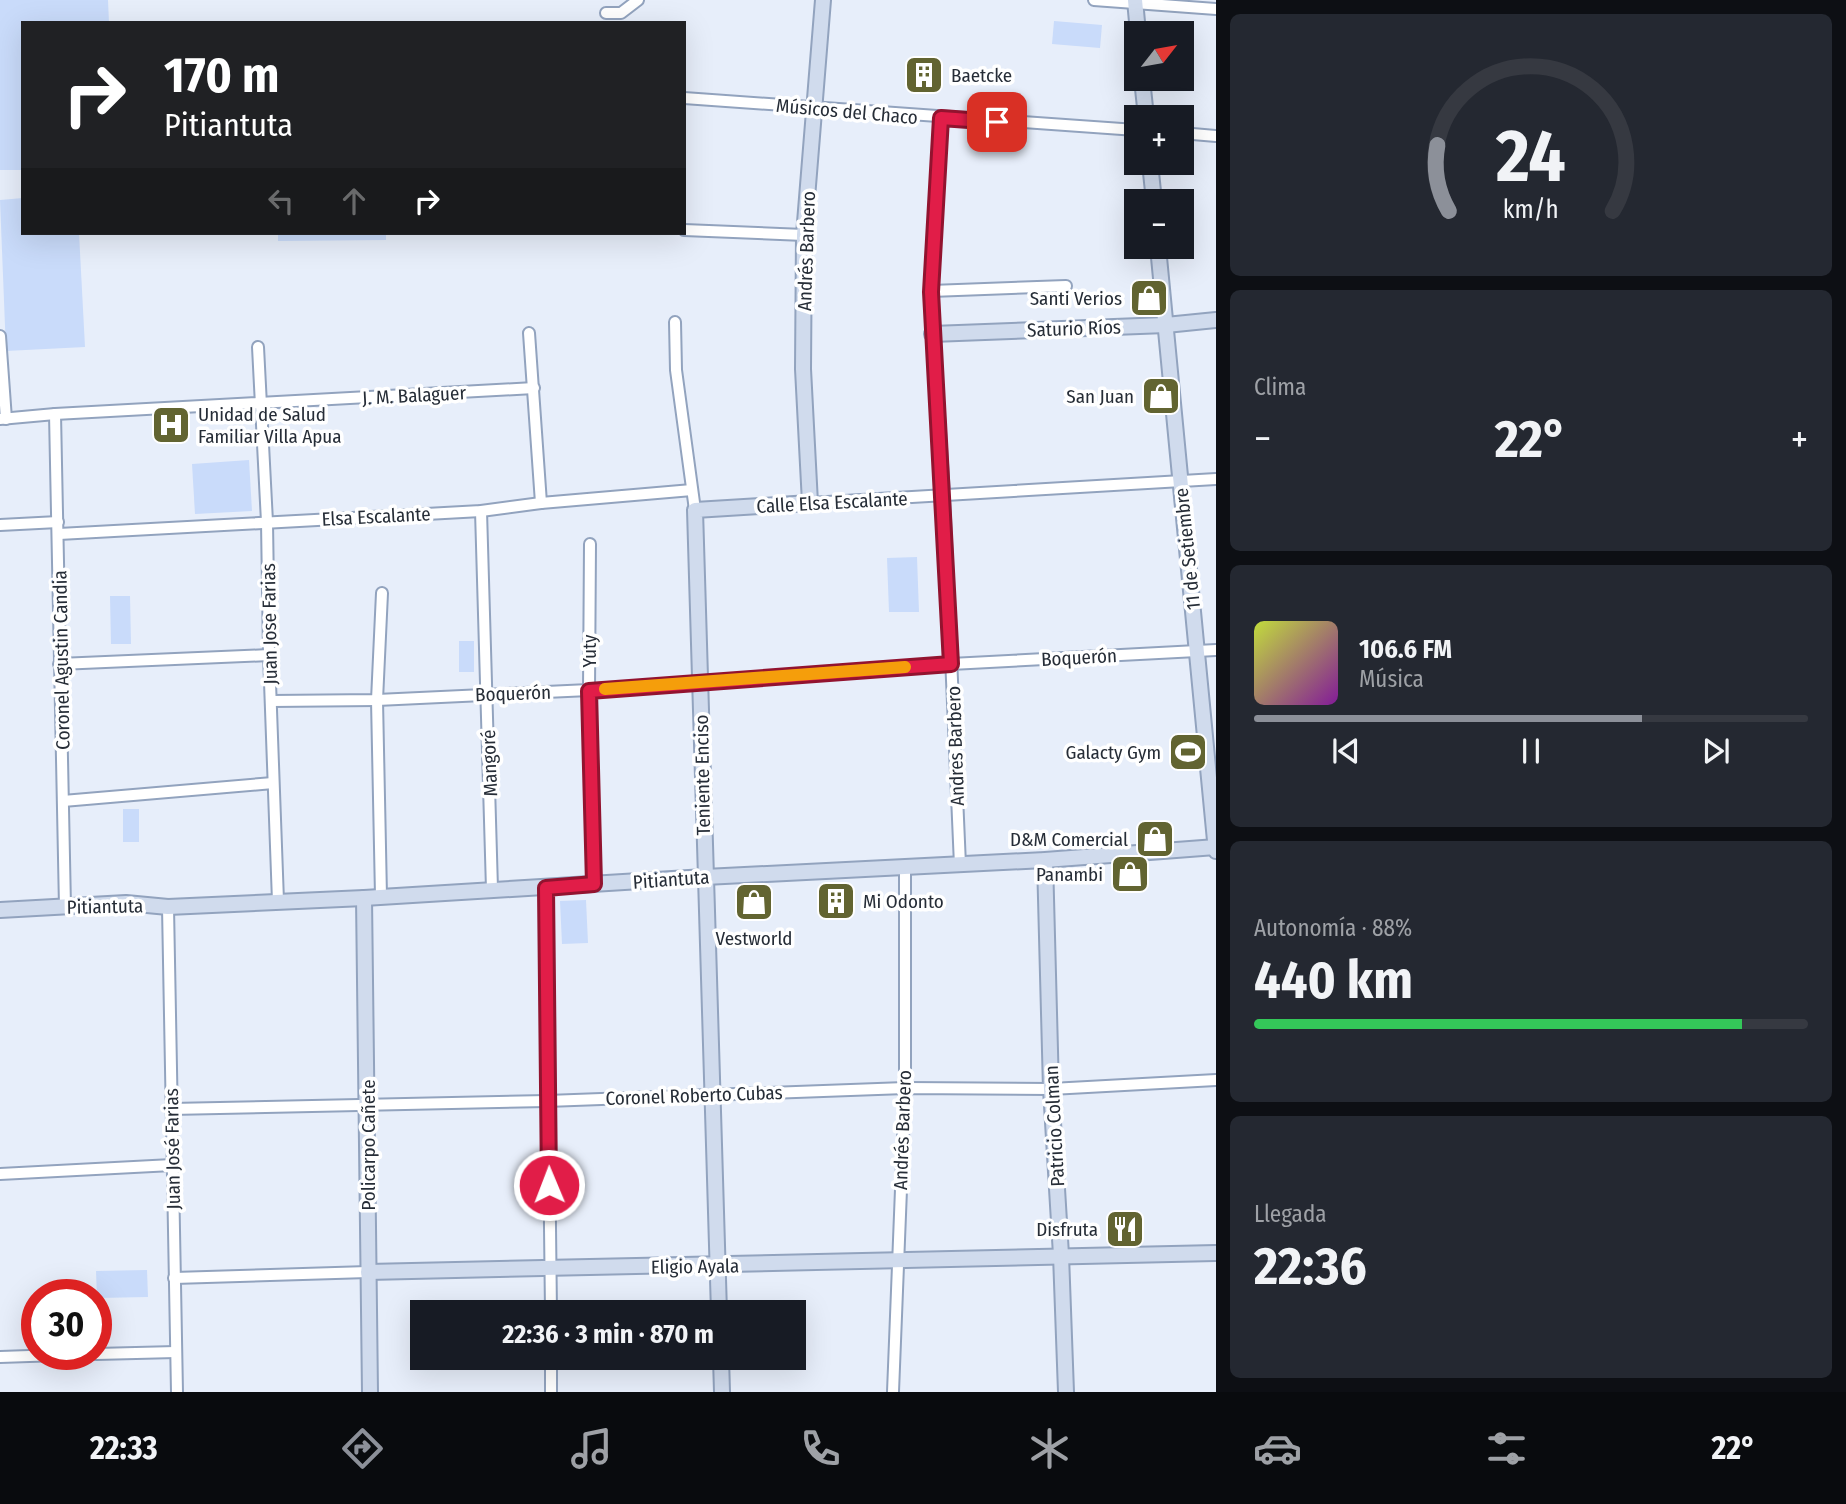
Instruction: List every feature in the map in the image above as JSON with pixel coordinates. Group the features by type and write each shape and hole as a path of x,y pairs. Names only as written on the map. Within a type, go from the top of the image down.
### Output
{"street":[{"path":"606,13 621,13 638,0"},
{"name":"Andrés Barbero","path":"810,503 803,369 804,235 823,0"},
{"path":"1094,0 1216,9"},
{"path":"1136,2 1137,21"},
{"name":"Músicos del Chaco","path":"686,99 1124,129"},
{"name":"Andres Barbero","path":"941,118 931,292 932,334 943,495 960,865"},
{"path":"1194,134 1216,136"},
{"path":"686,230 804,235"},
{"name":"11 de Setiembre","path":"1159,259 1216,849"},
{"path":"931,292 1066,286"},
{"name":"Saturio Ríos","path":"932,334 1166,325 1216,320"},
{"name":"Teniente Enciso","path":"675,322 676,370 695,510 718,1300"},
{"path":"529,333 541,503"},
{"path":"0,336 3,419"},
{"name":"Juan Jose Farias","path":"258,347 267,522 278,901"},
{"name":"J. M. Balaguer","path":"3,419 534,388"},
{"name":"Coronel Agustin Candia","path":"55,414 65,906"},
{"path":"1180,481 1216,479"},
{"name":"Calle Elsa Escalante","path":"695,510 1180,481"},
{"name":"Elsa Escalante","path":"59,534 481,511 692,490"},
{"name":"Mangoré","path":"481,511 492,890"},
{"path":"0,525 58,522"},
{"name":"Yuty","path":"590,544 589,691 594,884"},
{"path":"381,896 377,700 382,593"},
{"name":"Boquerón","path":"271,701 377,700 589,691 951,664 1216,650"},
{"path":"60,664 269,655"},
{"path":"63,801 273,783"},
{"name":"Pitiantuta","path":"0,910 126,903 168,906 364,898 1216,849"},
{"name":"Patricio Colman","path":"1045,860 1051,1089 1066,1392"},
{"name":"Andrés Barbero","path":"894,1392 905,1088 905,868"},
{"path":"546,888 551,1300"},
{"name":"Policarpo Cañete","path":"364,898 370,1392"},
{"name":"Juan José Farias","path":"168,906 177,1392"},
{"name":"Coronel Roberto Cubas","path":"172,1109 547,1101 905,1088 1051,1089 1216,1080"},
{"path":"0,1174 172,1165"},
{"name":"Eligio Ayala","path":"174,1278 1216,1253"},
{"path":"112,1354 176,1352"},
{"path":"0,1357 21,1356"},
{"path":"551,1370 551,1392"},
{"path":"721,1370 722,1392"}],"shaded area":[{"path":"0,0 108,0 109,21 21,21 21,170 0,170"},
{"path":"1054,21 1102,25 1100,48 1052,44"},
{"path":"21,198 21,235 79,235 85,347 6,351 0,200"},
{"path":"278,235 386,235 386,240 278,241"},
{"path":"249,460 252,511 195,514 192,464"},
{"path":"917,557 919,612 889,612 887,558"},
{"path":"110,596 130,596 131,644 111,644"},
{"path":"459,641 474,641 474,672 459,672"},
{"path":"123,809 139,809 139,842 123,842"},
{"path":"586,900 588,943 562,944 560,901"},
{"path":"147,1270 148,1297 112,1298 112,1279 96,1279 96,1271"}],"slow traffic":[{"path":"605,689 905,667"}],"place":[{"name":"Baetcke","path":"924,75"},
{"name":"Santi Verios","path":"1149,298"},
{"name":"San Juan","path":"1161,396"},
{"name":"Unidad de Salud Familiar Villa Apua","path":"171,425"},
{"name":"Galacty Gym","path":"1188,752"},
{"name":"D&M Comercial","path":"1155,839"},
{"name":"Panambi","path":"1130,874"},
{"name":"Mi Odonto","path":"836,901"},
{"name":"Vestworld","path":"754,902"},
{"name":"Disfruta","path":"1125,1229"}],"route":[{"path":"549,1185 546,888 594,884 589,691 951,664 931,292 941,118 997,122"}]}
